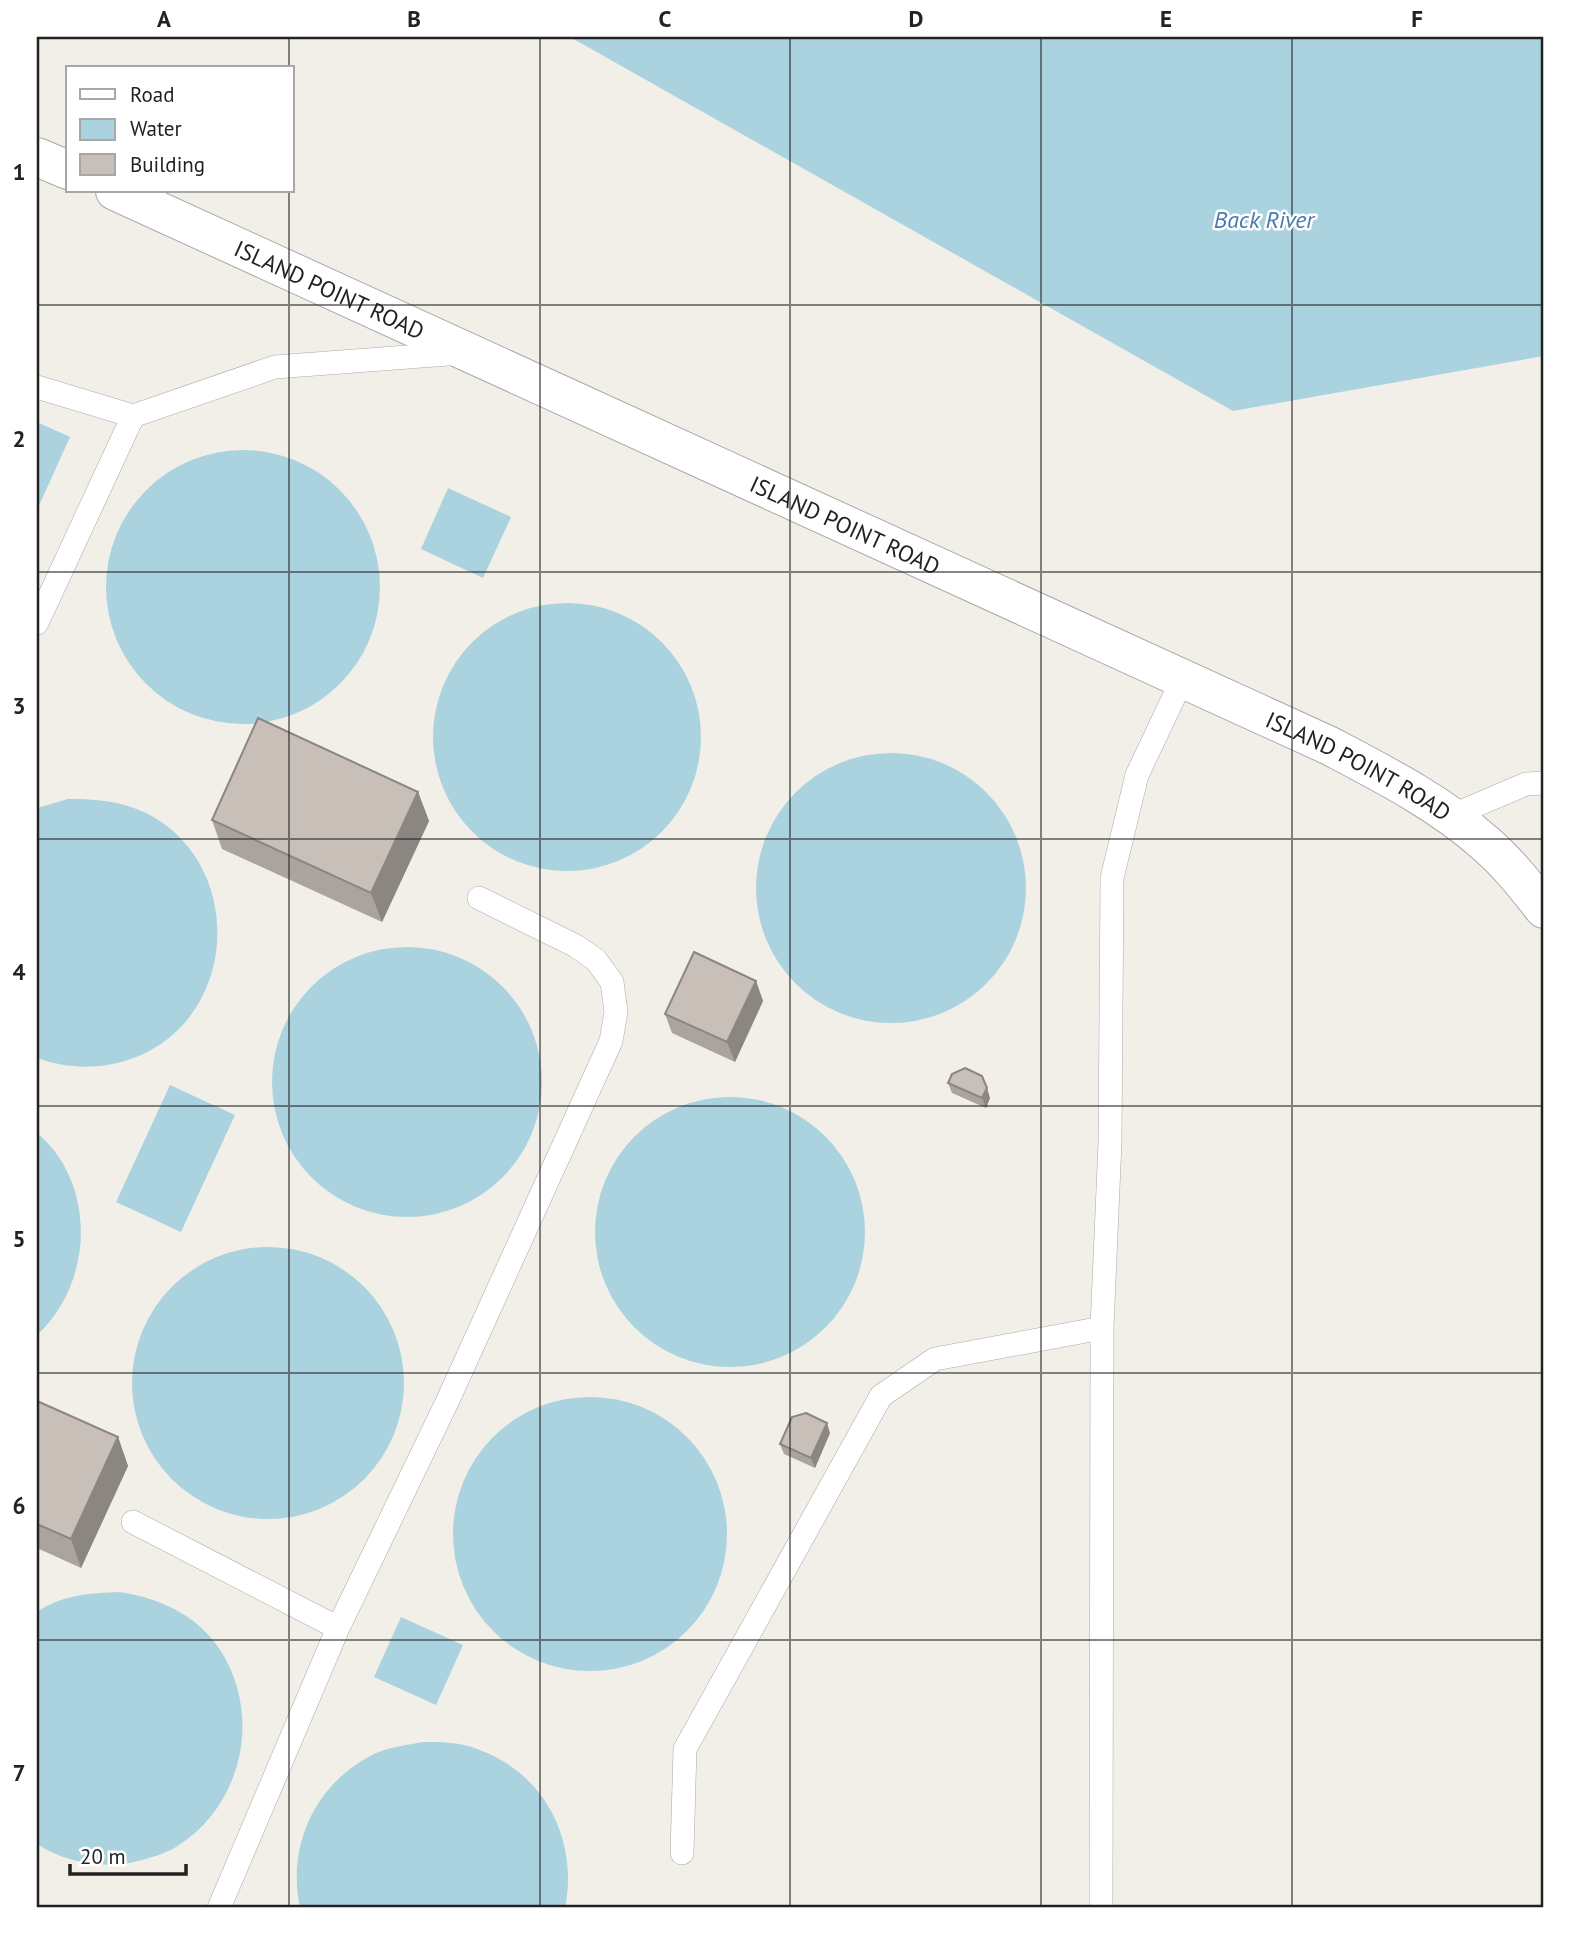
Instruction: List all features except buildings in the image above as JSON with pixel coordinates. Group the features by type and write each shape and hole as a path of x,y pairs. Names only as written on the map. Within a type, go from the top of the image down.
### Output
{"street":[{"path":"37,157 66,169"},
{"name":"ISLAND POINT ROAD","path":"117,192 1330,746 1394,780 1451,816 1487,845 1520,878 1544,909"}],"lane":[{"path":"37,387 133,416 275,367 471,353"},
{"path":"37,623 133,416"},
{"path":"1101,1908 1102,1328 1110,1142 1112,878 1137,775 1184,678"},
{"path":"1451,816 1526,783 1544,783"},
{"path":"219,1908 338,1628 448,1400 611,1041 616,1012 612,982 596,960 576,946 479,898"},
{"path":"682,1853 685,1749 881,1396 935,1359 1102,1328"},
{"path":"133,1522 338,1628"}],"water":[{"name":"Back River","path":"570,37 1544,37 1544,356 1233,411"},
{"path":"37,422 70,437 37,510"},
{"path":"243,450 283,456 319,473 340,490 357,511 374,547 380,587 374,627 357,663 340,684 319,701 283,718 243,724 203,718 167,701 146,684 129,663 112,627 106,587 112,547 129,511 146,490 167,473 203,456"},
{"path":"448,488 511,517 483,578 421,549"},
{"path":"554,603 580,603 606,608 630,618 662,642 679,662 696,698 701,737 696,776 679,812 662,832 642,849 606,866 580,871 554,871 528,866 504,856 482,841 463,822 448,800 438,776 433,750 433,724 438,698 448,674 463,652 482,633 504,618 528,608"},
{"path":"891,753 943,763 977,784 995,802 1016,836 1026,888 1016,940 995,974 977,992 943,1013 891,1023 839,1013 805,992 787,974 766,940 756,888 766,836 787,802 805,784 839,763"},
{"path":"68,799 108,802 146,813 178,836 200,865 214,900 217,936 212,972 197,1006 174,1034 141,1055 102,1066 63,1065 37,1058 37,808"},
{"path":"420,947 459,957 503,986 532,1030 540,1056 540,1108 532,1134 503,1178 459,1207 420,1217 394,1217 355,1207 343,1201 321,1187 302,1168 282,1134 274,1108 272,1069 282,1030 288,1018 302,996 321,977 355,957 381,949"},
{"path":"170,1085 235,1115 181,1232 116,1202"},
{"path":"717,1097 743,1097 782,1107 805,1119 826,1136 843,1157 855,1180 863,1206 863,1258 855,1284 843,1307 826,1328 805,1345 769,1362 743,1367 717,1367 691,1362 666,1351 644,1337 625,1318 600,1271 595,1245 595,1219 600,1193 611,1168 625,1146 644,1127 691,1102"},
{"path":"37,1133 57,1154 70,1178 78,1205 81,1233 78,1261 69,1289 56,1313 37,1335"},
{"path":"255,1247 281,1247 308,1252 332,1263 355,1278 373,1296 399,1343 404,1383 402,1410 394,1435 373,1470 355,1488 308,1514 281,1519 255,1519 228,1514 204,1503 181,1488 163,1470 137,1423 132,1396 132,1370 137,1343 148,1319 163,1296 181,1278 228,1252"},
{"path":"590,1397 630,1403 666,1420 687,1437 704,1458 721,1494 727,1534 721,1574 704,1610 687,1631 666,1648 630,1665 590,1671 550,1665 514,1648 493,1631 476,1610 459,1574 453,1534 459,1494 476,1458 493,1437 514,1420 550,1403"},
{"path":"119,1592 170,1607 203,1629 228,1664 238,1692 242,1721 240,1750 233,1777 220,1803 202,1826 179,1845 163,1853 134,1862 109,1865 71,1859 37,1844 37,1612 66,1598"},
{"path":"401,1617 463,1645 436,1705 374,1677"},
{"path":"424,1742 444,1742 477,1749 501,1760 521,1774 538,1791 561,1834 567,1858 565,1908 300,1908 297,1885 302,1840 320,1800 334,1783 372,1755 391,1748"}]}
